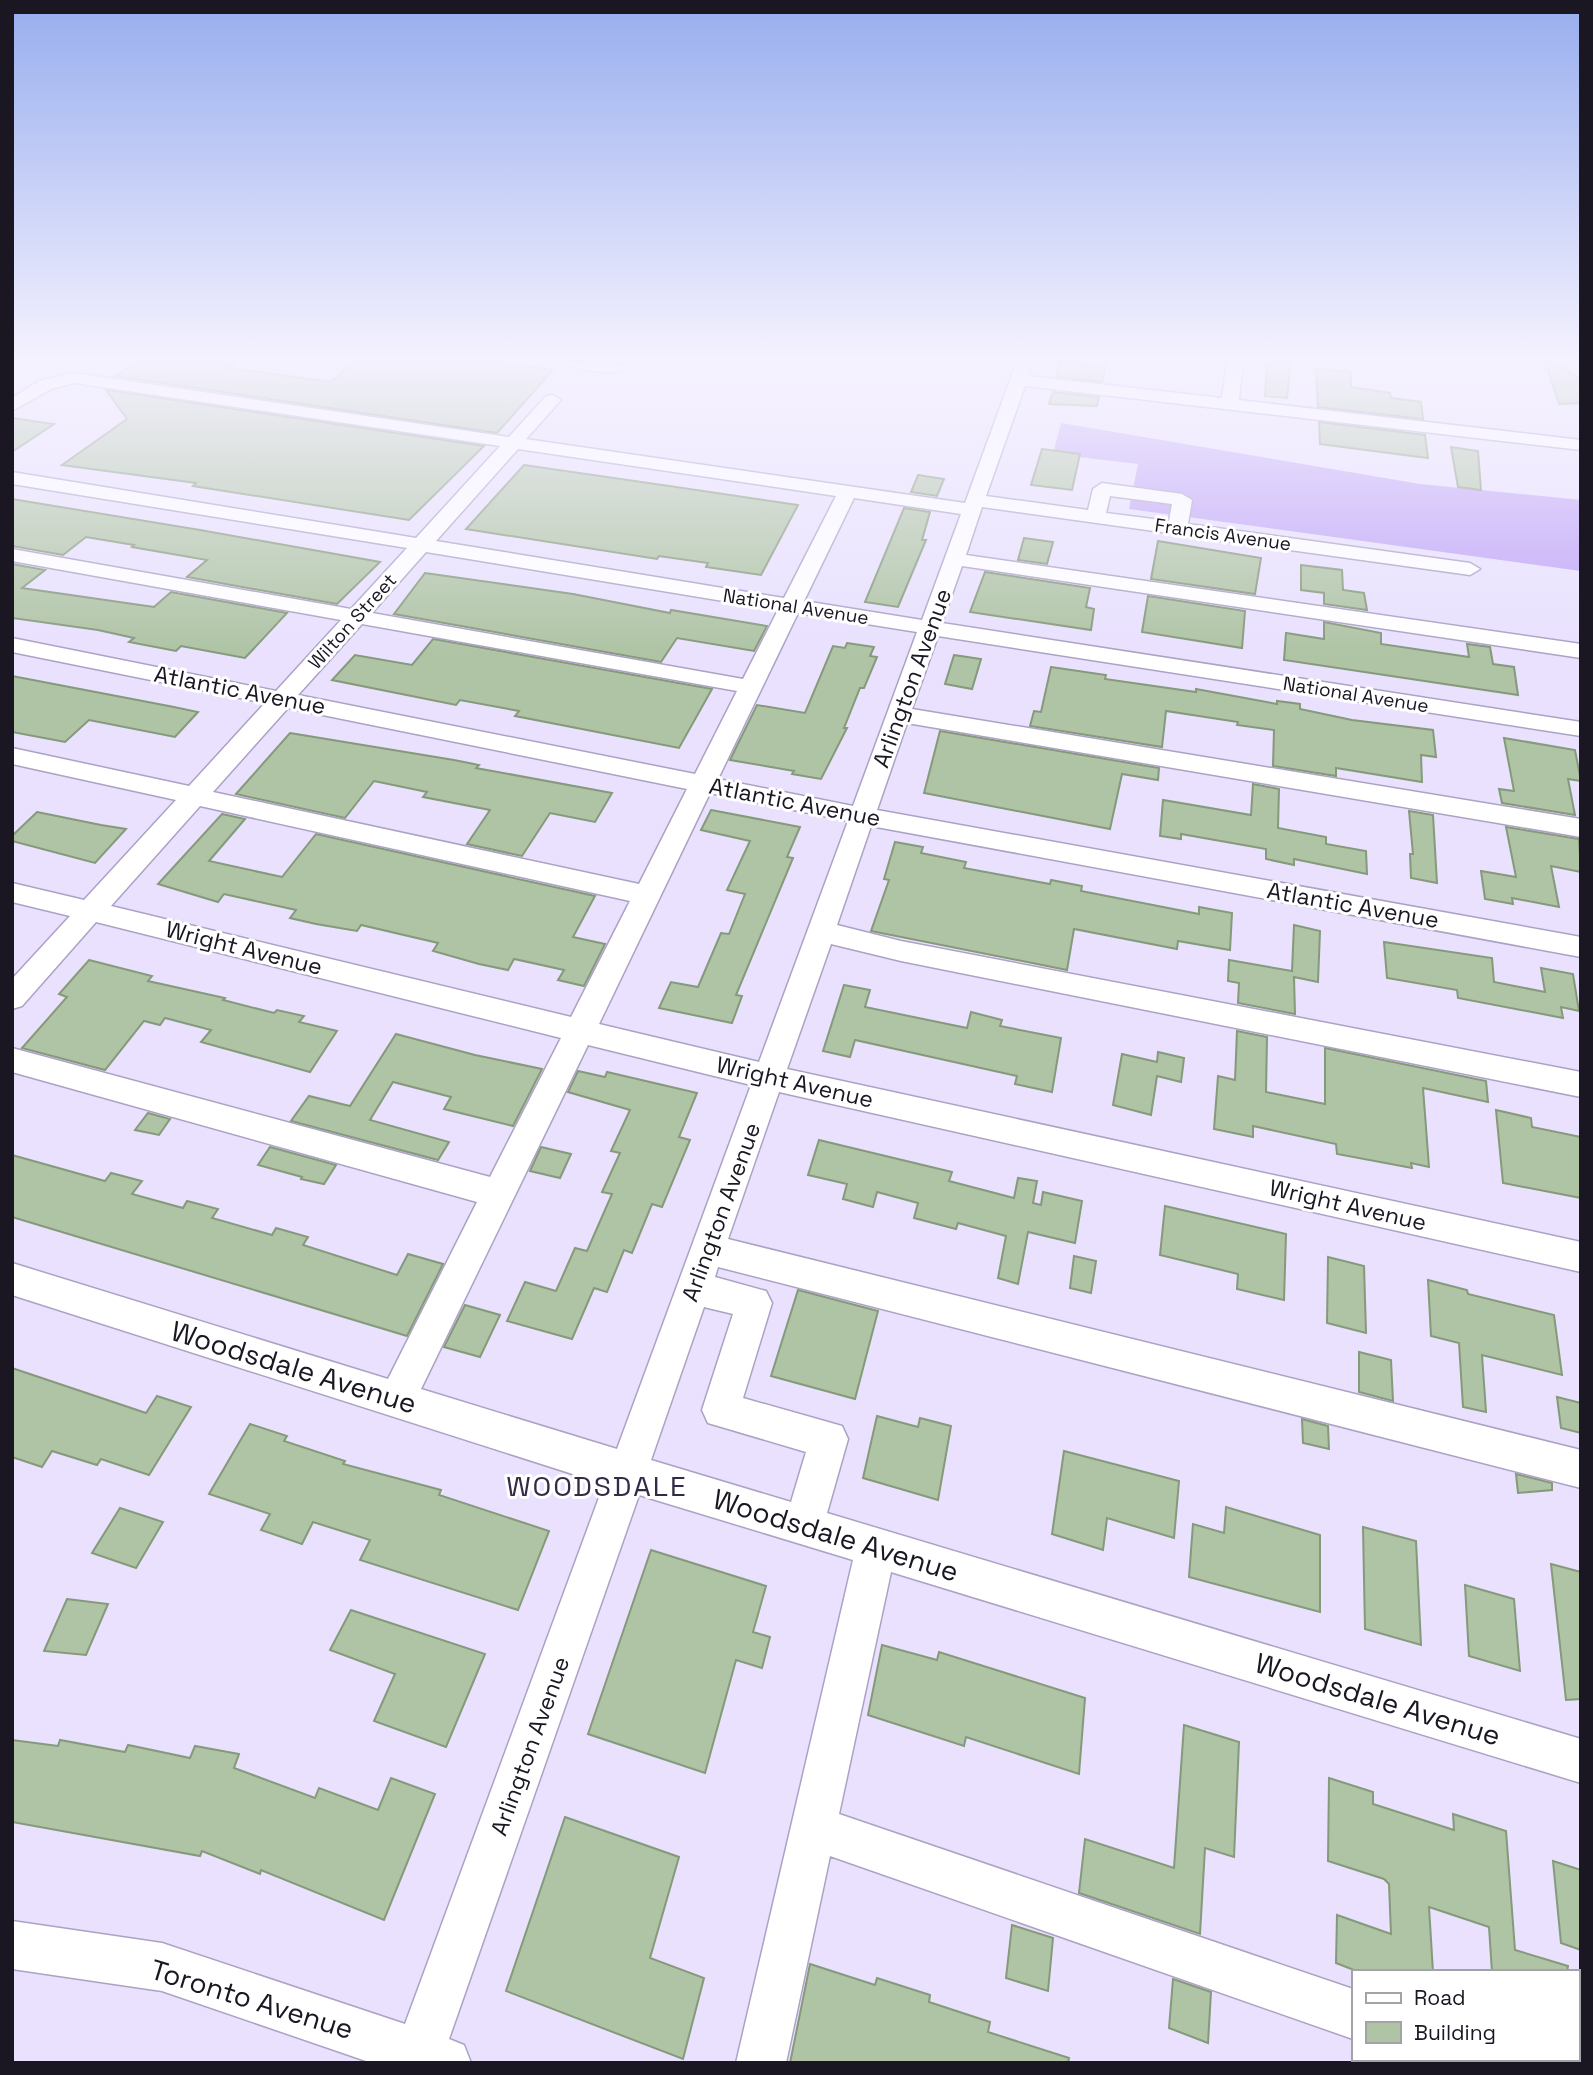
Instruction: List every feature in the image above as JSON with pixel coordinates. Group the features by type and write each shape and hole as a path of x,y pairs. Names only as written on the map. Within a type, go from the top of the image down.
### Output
{"street":[{"name":"Wilton Street","path":"12,998 500,458"},
{"name":"Francis Avenue","path":"622,458 848,491 1096,516 1470,569"},
{"name":"Arlington Avenue","path":"427,2059 628,1472 990,458"},
{"name":"National Avenue","path":"12,478 791,606 1581,729"},
{"path":"1096,516 1102,489 1182,500 1178,528"},
{"path":"397,1399 848,491"},
{"path":"12,555 751,687"},
{"path":"954,559 1581,651"},
{"name":"Atlantic Avenue","path":"12,645 863,816 1581,947"},
{"path":"899,714 1581,828"},
{"path":"12,756 647,895"},
{"name":"Wright Avenue","path":"12,892 769,1077 1581,1257"},
{"path":"821,931 901,951 1581,1085"},
{"path":"12,1060 499,1194"},
{"path":"708,1249 1581,1469"},
{"name":"Woodsdale Avenue","path":"12,1279 628,1472 1581,1760"},
{"path":"694,1288 754,1303 721,1410 830,1439 804,1525"},
{"path":"761,2063 876,1547"},
{"path":"814,1828 1352,2014"},
{"name":"Toronto Avenue","path":"12,1945 162,1967 427,2059"}],"shaded area":[{"path":"1086,458 1266,458 1420,484 1581,500 1581,571 1129,509 1138,464"}],"building":[{"path":"72,458 472,458 409,520 193,486 196,483 62,465"},
{"path":"1039,458 1079,458 1072,490 1031,485"},
{"path":"1453,458 1479,458 1481,490 1458,487"},
{"path":"524,465 798,505 761,575 706,567 708,563 659,556 657,559 466,529"},
{"path":"918,475 944,479 937,496 911,492"},
{"path":"12,499 380,562 337,604 187,577 207,560 132,547 134,545 86,537 63,555 12,546"},
{"path":"904,508 930,512 922,540 926,540 898,607 865,602"},
{"path":"1024,538 1053,542 1047,564 1018,560"},
{"path":"1158,541 1261,558 1255,594 1151,579"},
{"path":"12,564 45,570 22,588 154,607 171,592 287,613 245,658 181,646 176,651 129,642 134,638 98,630 12,618"},
{"path":"1301,565 1342,570 1343,590 1364,593 1367,610 1324,604 1324,593 1301,590"},
{"path":"985,572 1090,588 1086,607 1094,609 1091,630 970,612"},
{"path":"425,573 767,626 754,651 677,638 661,662 394,614"},
{"path":"1148,596 1245,611 1242,648 1142,632"},
{"path":"1324,622 1381,633 1381,644 1469,657 1467,644 1490,647 1493,664 1514,667 1518,695 1284,660 1286,633 1324,639"},
{"path":"433,639 712,689 679,748 515,716 519,711 460,700 456,705 332,680 355,655 412,665"},
{"path":"847,643 874,647 870,656 877,657 864,688 860,688 844,728 847,728 821,779 792,774 794,771 730,760 757,705 805,713 833,646 845,648"},
{"path":"954,655 981,659 972,689 945,684"},
{"path":"1051,667 1106,675 1105,679 1196,692 1196,689 1277,704 1277,701 1300,704 1300,709 1352,720 1433,730 1436,757 1421,755 1422,782 1336,768 1336,776 1273,766 1274,730 1237,725 1238,722 1166,711 1162,747 1030,726 1034,711 1041,712"},
{"path":"12,676 198,712 175,737 89,720 65,742 12,732"},
{"path":"940,731 1159,768 1158,780 1122,774 1110,829 924,793"},
{"path":"290,733 454,760 479,765 476,768 612,793 595,822 550,813 522,856 467,844 490,810 423,797 427,792 374,781 345,818 236,794"},
{"path":"1504,738 1575,750 1581,781 1568,779 1575,815 1502,803 1499,789 1514,791"},
{"path":"1253,784 1279,789 1278,828 1326,837 1326,844 1366,851 1367,874 1294,859 1294,865 1266,859 1266,849 1181,834 1181,839 1160,836 1163,800 1251,815"},
{"path":"711,810 800,827 787,857 793,858 736,995 742,996 732,1023 659,1008 671,982 698,987 721,933 729,934 745,894 727,890 750,841 701,830"},
{"path":"1409,811 1433,815 1437,883 1411,878 1410,854 1413,854"},
{"path":"37,812 126,829 95,863 12,841 12,836"},
{"path":"222,814 245,819 209,861 282,877 316,834 595,896 573,937 605,944 584,986 558,980 564,970 514,959 508,970 479,964 433,951 438,943 361,925 357,931 316,924 290,918 296,910 224,894 218,902 158,884"},
{"path":"1506,827 1579,839 1581,872 1551,866 1559,907 1512,898 1513,904 1485,899 1481,871 1516,877"},
{"path":"895,842 923,847 921,853 966,862 964,868 1050,884 1051,880 1082,886 1081,891 1199,914 1199,907 1232,913 1230,950 1178,941 1177,949 1074,929 1067,970 871,931 889,880 884,879"},
{"path":"1294,925 1320,931 1318,982 1294,977 1295,1014 1238,1003 1239,983 1228,981 1229,960 1292,971"},
{"path":"1384,942 1492,958 1494,982 1545,992 1541,968 1573,974 1579,1011 1561,1007 1563,1018 1458,998 1457,990 1387,978"},
{"path":"89,960 152,976 148,981 225,998 223,1000 274,1013 277,1010 304,1016 299,1022 337,1031 310,1072 201,1042 211,1030 165,1018 160,1025 144,1021 105,1070 22,1048 67,997 59,994"},
{"path":"844,985 870,990 865,1007 967,1028 971,1012 1002,1020 1000,1026 1061,1038 1052,1092 1015,1084 1017,1076 855,1040 850,1057 823,1051"},
{"path":"1237,1031 1267,1037 1266,1092 1325,1104 1325,1048 1486,1081 1488,1102 1423,1088 1429,1167 1411,1163 1412,1168 1337,1154 1336,1144 1253,1126 1253,1137 1214,1129 1218,1076 1235,1080"},
{"path":"396,1034 542,1069 513,1126 444,1109 451,1097 393,1082 370,1120 449,1142 438,1160 291,1121 309,1096 350,1106"},
{"path":"1158,1052 1184,1058 1181,1082 1157,1076 1151,1115 1113,1105 1122,1054 1157,1062"},
{"path":"578,1071 605,1077 607,1072 697,1093 679,1137 690,1140 662,1207 652,1204 632,1253 624,1250 607,1292 594,1288 572,1339 507,1321 525,1282 556,1291 575,1248 587,1251 612,1194 602,1192 620,1153 611,1151 630,1110 568,1092"},
{"path":"1496,1110 1531,1118 1532,1127 1581,1137 1581,1198 1503,1183"},
{"path":"148,1113 170,1119 159,1135 135,1130"},
{"path":"819,1140 952,1172 949,1181 1014,1198 1018,1178 1037,1181 1033,1203 1041,1205 1043,1192 1082,1201 1075,1243 1028,1232 1018,1284 998,1278 1006,1236 958,1223 956,1229 914,1218 918,1203 877,1192 873,1207 843,1199 847,1184 808,1175"},
{"path":"270,1147 336,1165 324,1184 301,1179 302,1177 258,1165"},
{"path":"541,1147 571,1154 560,1178 530,1171"},
{"path":"12,1155 105,1181 111,1173 142,1181 132,1194 183,1208 187,1201 218,1209 212,1218 272,1235 276,1228 308,1237 303,1245 397,1275 408,1254 443,1264 407,1336 12,1217"},
{"path":"1165,1206 1286,1234 1284,1300 1237,1289 1238,1274 1160,1255"},
{"path":"1074,1256 1096,1261 1091,1293 1070,1288"},
{"path":"1328,1257 1364,1266 1366,1333 1327,1323"},
{"path":"1428,1280 1467,1290 1468,1294 1554,1315 1562,1375 1482,1355 1486,1412 1463,1407 1459,1343 1431,1336"},
{"path":"798,1290 878,1311 855,1399 771,1376"},
{"path":"465,1305 500,1315 480,1357 444,1347"},
{"path":"1359,1352 1391,1360 1393,1401 1359,1392"},
{"path":"12,1368 146,1413 157,1396 191,1407 149,1475 101,1459 97,1465 52,1451 42,1467 12,1457"},
{"path":"1557,1397 1581,1403 1581,1433 1561,1428"},
{"path":"877,1416 918,1427 920,1418 951,1426 938,1500 863,1478"},
{"path":"1302,1419 1328,1426 1329,1449 1303,1443"},
{"path":"250,1424 287,1436 284,1441 345,1461 343,1464 441,1490 439,1495 549,1531 518,1610 360,1560 370,1540 313,1522 302,1544 261,1530 270,1514 209,1494"},
{"path":"1064,1451 1179,1481 1174,1538 1107,1518 1103,1550 1052,1534"},
{"path":"1516,1474 1552,1483 1552,1490 1518,1493"},
{"path":"1226,1507 1320,1535 1320,1612 1189,1577 1193,1524 1224,1533"},
{"path":"120,1508 163,1522 136,1568 92,1553"},
{"path":"1363,1527 1416,1541 1421,1645 1365,1629"},
{"path":"651,1550 766,1586 753,1632 770,1637 762,1668 736,1660 705,1773 588,1734"},
{"path":"1551,1564 1581,1572 1581,1699 1566,1700"},
{"path":"1465,1585 1514,1599 1520,1671 1469,1656"},
{"path":"67,1599 108,1604 86,1655 44,1651"},
{"path":"351,1610 485,1654 446,1747 374,1721 395,1674 330,1650"},
{"path":"882,1645 937,1660 939,1652 1085,1698 1079,1774 966,1737 964,1746 868,1715"},
{"path":"1184,1725 1239,1742 1234,1857 1205,1848 1200,1934 1079,1893 1085,1839 1174,1868"},
{"path":"12,1740 58,1746 60,1740 125,1752 128,1745 190,1758 195,1746 239,1754 234,1768 315,1798 319,1788 378,1810 391,1778 435,1794 384,1920 261,1870 260,1874 202,1851 200,1856 12,1822"},
{"path":"1329,1778 1373,1792 1373,1804 1454,1830 1453,1814 1506,1831 1515,1950 1568,1966 1567,1970 1492,1970 1489,1927 1429,1907 1433,1970 1354,1970 1336,1963 1337,1915 1391,1934 1389,1884 1384,1879 1328,1861"},
{"path":"565,1817 679,1857 650,1958 704,1978 683,2059 506,1991"},
{"path":"1553,1861 1581,1870 1581,1950 1561,1943"},
{"path":"1012,1925 1053,1938 1048,1991 1006,1978"},
{"path":"810,1964 875,1985 877,1978 930,1995 929,2002 990,2022 988,2032 1069,2058 1068,2063 790,2063"},
{"path":"1173,1979 1211,1992 1208,2043 1169,2028"}],"district":[{"name":"WOODSDALE","path":"597,1486"}]}
